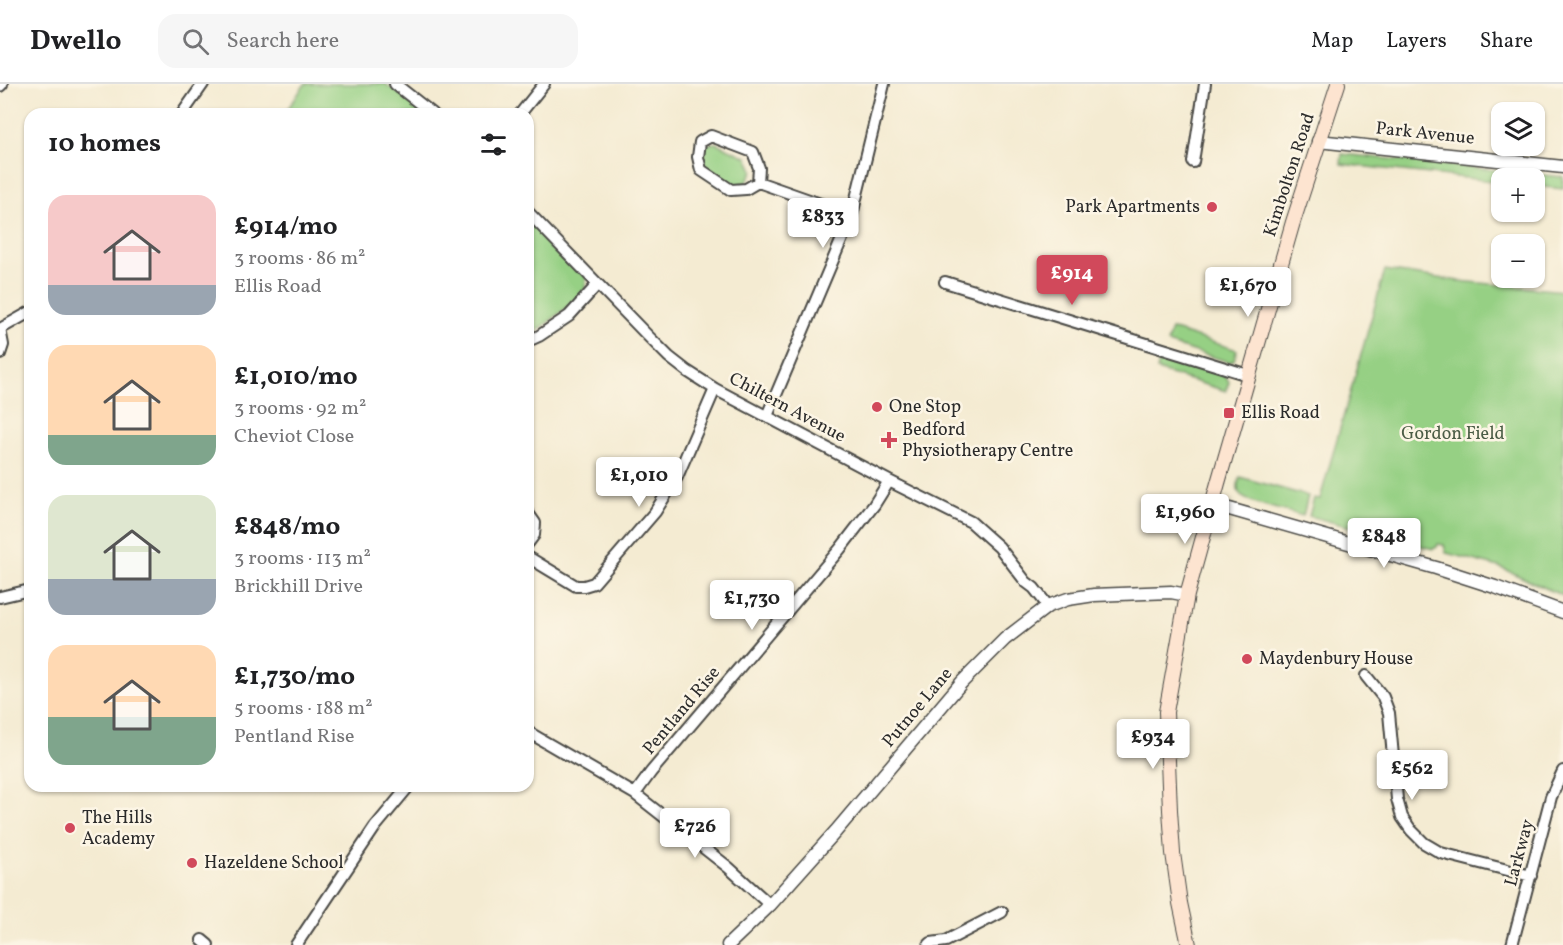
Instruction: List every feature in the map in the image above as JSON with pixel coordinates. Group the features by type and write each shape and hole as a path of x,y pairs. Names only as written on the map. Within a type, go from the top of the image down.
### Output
{"main road":[{"name":"Kimbolton Road","path":"1189,945 1173,853 1166,712 1188,595 1212,504 1289,233 1338,84"}],"street":[{"path":"186,108 203,84"},
{"path":"395,84 425,108"},
{"path":"525,108 544,84"},
{"path":"767,416 852,215 884,84"},
{"path":"1193,162 1205,84"},
{"path":"759,182 759,168 753,152 711,136 700,142 698,157 701,171 731,190 746,189 759,182 852,215"},
{"name":"Park Avenue","path":"1318,141 1563,167"},
{"name":"Chiltern Avenue","path":"534,218 669,357 687,371 715,389 971,522 999,547 1048,606"},
{"path":"945,282 1248,375"},
{"path":"534,338 569,316 597,285"},
{"path":"0,354 3,345 0,329 24,315"},
{"path":"534,561 576,586 594,583 655,512 677,477 715,389"},
{"name":"Pentland Rise","path":"635,794 840,549 874,505 889,481"},
{"path":"1212,504 1436,568 1563,612"},
{"path":"0,597 24,591"},
{"name":"Putnoe Lane","path":"728,945 770,905 836,831 962,682 1005,639 1048,606 1068,599 1094,595 1171,592 1188,595"},
{"path":"1366,676 1383,697 1389,713 1396,799 1402,817 1411,830 1424,843 1441,853 1531,876"},
{"path":"534,735 635,794 728,867 770,905"},
{"name":"Larkway","path":"1512,945 1551,797 1563,771"},
{"path":"296,945 375,827 404,792"},
{"path":"1551,797 1563,802"},
{"path":"929,945 931,942 946,941 1002,912"}],"green space":[{"path":"305,84 385,84 420,108 288,108"},
{"path":"716,143 747,157 753,170 747,182 735,186 704,166 702,153 706,144"},
{"path":"1342,154 1491,170 1491,181 1341,164"},
{"path":"1545,175 1563,177 1563,189 1545,187"},
{"path":"534,221 587,275 584,294 534,332"},
{"name":"Gordon Field","path":"1385,270 1491,284 1491,288 1563,291 1563,596 1499,567 1446,553 1444,545 1438,544 1433,549 1309,516 1314,498 1320,499"},
{"path":"1171,329 1237,350 1234,360 1229,362 1167,343"},
{"path":"1163,356 1225,375 1229,382 1226,391 1157,370"},
{"path":"1240,477 1308,496 1303,516 1245,499 1238,491"}],"place":[{"name":"Park Apartments","path":"1212,207"},
{"name":"One Stop","path":"877,407"},
{"name":"Ellis Road","path":"1229,413"},
{"name":"Bedford Physiotherapy Centre","path":"889,440"},
{"name":"Maydenbury House","path":"1247,659"},
{"name":"The Hills Academy","path":"70,828"},
{"name":"Hazeldene School","path":"192,863"}]}
